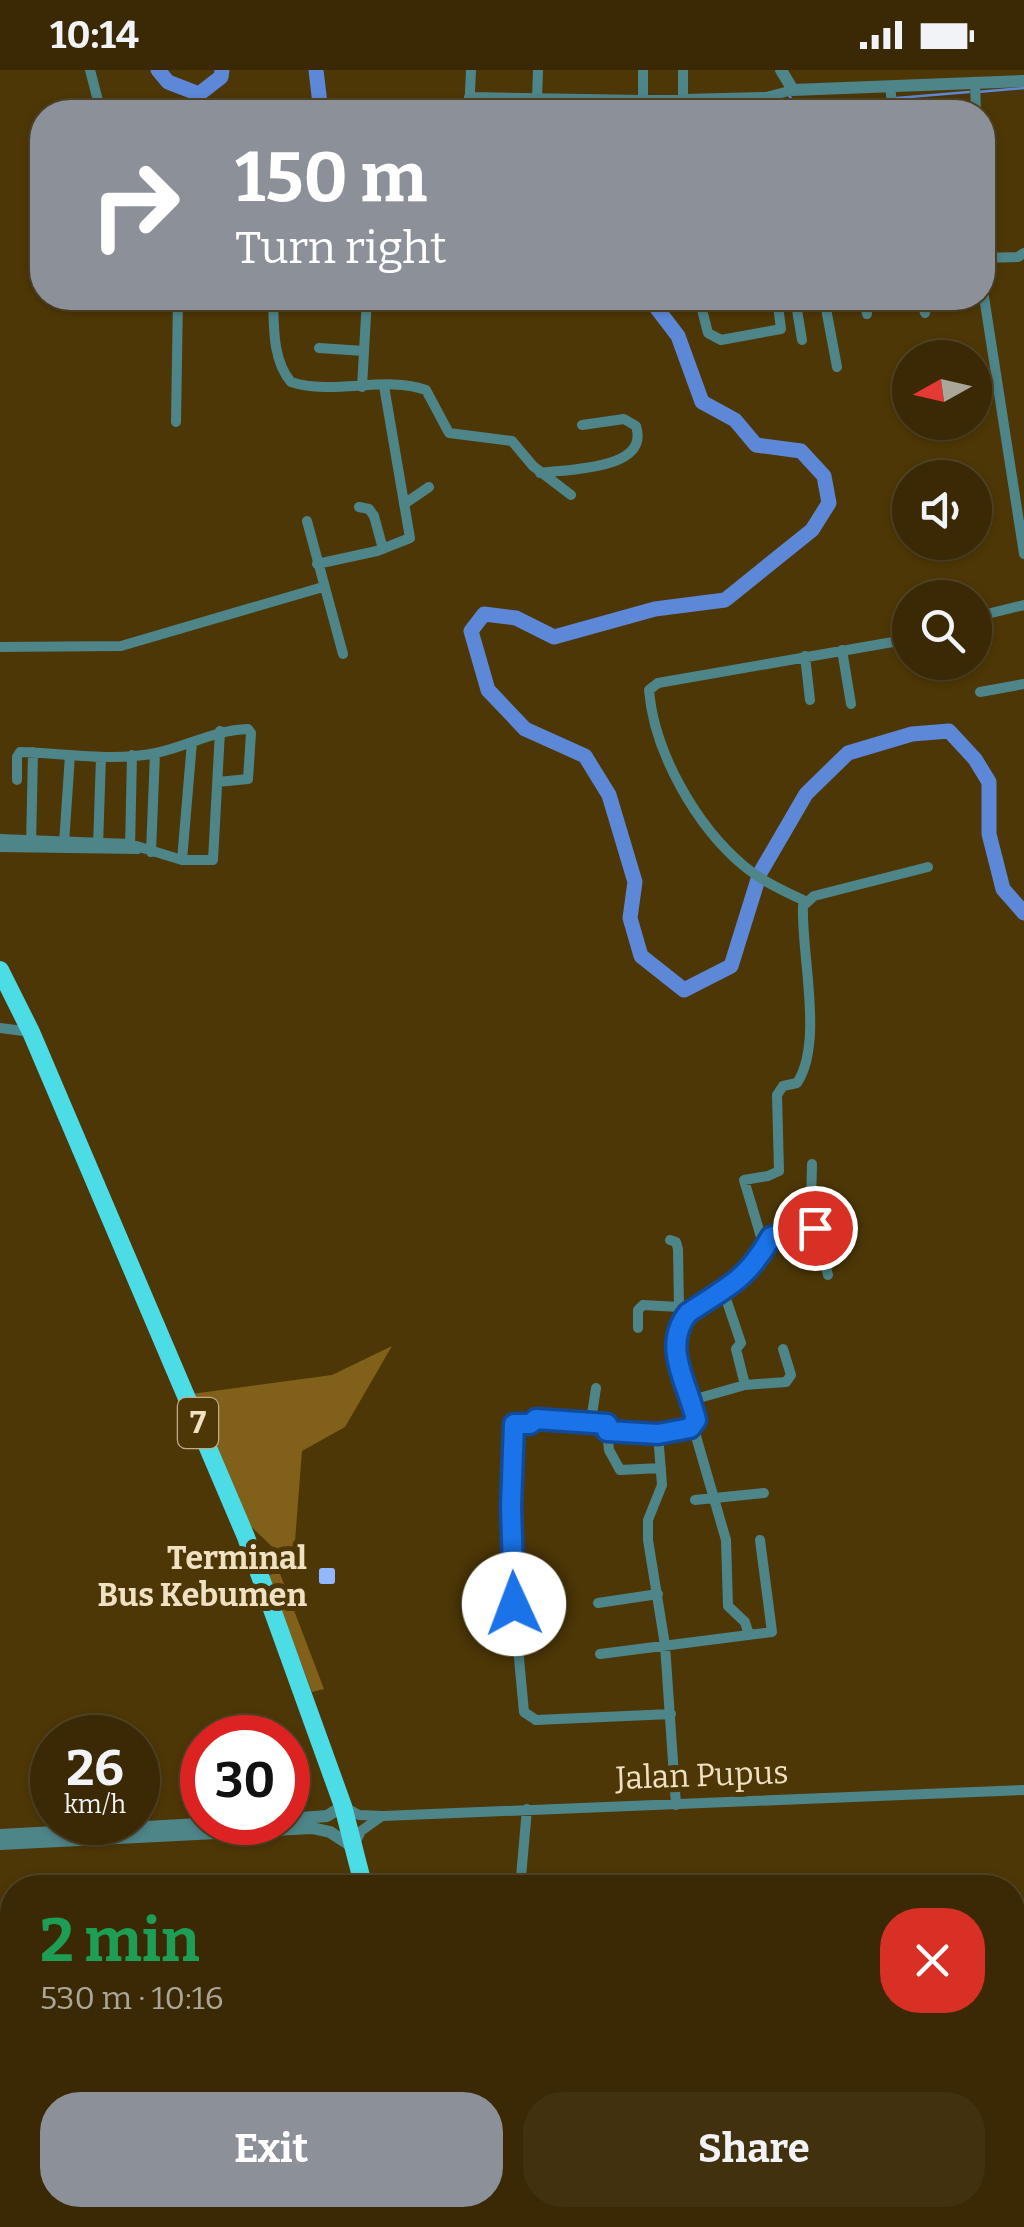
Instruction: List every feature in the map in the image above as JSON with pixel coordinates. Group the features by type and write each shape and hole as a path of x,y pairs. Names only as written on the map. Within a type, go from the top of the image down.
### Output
{"highway":[{"name":"7","path":"0,970 31,1032 246,1537 343,1806 361,1875"}],"street":[{"path":"90,70 98,100"},
{"path":"470,100 471,70"},
{"path":"537,98 538,70"},
{"path":"643,100 644,70"},
{"path":"682,98 683,70"},
{"path":"781,70 787,91"},
{"path":"470,97 643,100 766,97 787,91 892,99 1024,81"},
{"path":"975,89 975,100"},
{"path":"995,258 1024,254"},
{"path":"176,422 178,310"},
{"path":"274,310 276,349 286,377 300,384 426,390 449,433 512,441 540,473 571,495"},
{"path":"362,387 367,310"},
{"path":"700,310 708,332 721,340 781,330 778,310"},
{"path":"797,310 802,340"},
{"path":"826,310 837,367"},
{"path":"866,310 867,314"},
{"path":"986,310 1024,554"},
{"path":"319,348 364,351"},
{"path":"317,564 383,549 410,538 384,386"},
{"path":"540,473 619,460 637,447 638,431 631,422 616,419 582,426"},
{"path":"404,504 429,487"},
{"path":"359,508 368,509 374,516 383,549"},
{"path":"307,520 343,654"},
{"path":"0,647 120,646 323,587"},
{"path":"992,612 1024,604"},
{"path":"805,901 747,869 698,816 679,785 649,690 658,683 892,642"},
{"path":"842,650 852,704"},
{"path":"805,656 810,700"},
{"path":"980,692 1024,684"},
{"path":"17,780 18,753 155,753 220,730 248,729 248,780 218,782"},
{"path":"0,843 98,845 132,848 182,860 213,860 220,730"},
{"path":"182,860 192,742"},
{"path":"31,844 33,752"},
{"path":"151,852 155,753"},
{"path":"64,844 70,755"},
{"path":"132,755 132,848"},
{"path":"98,845 100,756"},
{"path":"130,812 152,814"},
{"path":"805,901 928,867"},
{"path":"765,1250 744,1180 778,1170 777,1096 783,1086 797,1083 805,1068 810,1026 805,901"},
{"path":"0,1028 31,1032"},
{"path":"812,1164 814,1222 828,1275"},
{"path":"638,1328 639,1307 684,1310 723,1290 750,1269 771,1237 814,1222"},
{"path":"670,1240 676,1242 678,1249 684,1310 674,1352 692,1400 696,1420 693,1426 726,1540 728,1606 744,1622 750,1636"},
{"path":"723,1290 742,1343 736,1350 745,1384"},
{"path":"692,1400 745,1384 790,1379 782,1349"},
{"path":"591,1421 596,1388"},
{"path":"672,1714 536,1720 526,1717 514,1604 514,1424 530,1424 536,1419 591,1421 658,1434 693,1426"},
{"path":"608,1425 610,1450 620,1470 660,1468"},
{"path":"658,1434 661,1492 648,1527 672,1714 676,1805"},
{"path":"695,1500 764,1493"},
{"path":"600,1654 771,1633 774,1629 760,1540"},
{"path":"598,1603 658,1594"},
{"path":"514,1604 547,1603 557,1611"},
{"name":"Jalan Pupus","path":"310,1817 327,1816 343,1806 359,1815 383,1816 1024,1790"},
{"path":"521,1875 526,1809"},
{"path":"0,1844 312,1828 330,1832 353,1847 361,1831 383,1816"},
{"path":"0,1835 180,1825"}],"shaded area":[{"path":"392,1346 345,1427 302,1451 293,1567 230,1506 184,1395 332,1375"},
{"path":"279,1571 324,1689 312,1692 268,1576"}],"waterway":[{"path":"158,70 168,82 199,94 221,77 222,70"},
{"path":"316,70 320,100"},
{"path":"977,92 1024,88"},
{"path":"897,98 969,92"},
{"path":"788,94 792,100"},
{"path":"879,100 889,99"},
{"path":"658,310 678,336 702,402 735,420 756,445 801,451 824,476 829,503 812,530 725,600 655,609 554,637 516,618 484,614 471,631 488,690 525,729 585,756 609,795 635,882 630,918 641,956 684,990 731,966 760,873 806,794 848,753 912,734 949,731 975,759 989,782 989,834 1003,889 1024,913"}],"place":[{"name":"Terminal Bus Kebumen","path":"327,1576"}],"route":[{"path":"514,1604 514,1424 530,1424 536,1419 591,1421 607,1424 607,1431 658,1434 690,1428 696,1420 692,1400 674,1352 682,1320 750,1269 762,1257 771,1237 814,1222 815,1228"}]}
